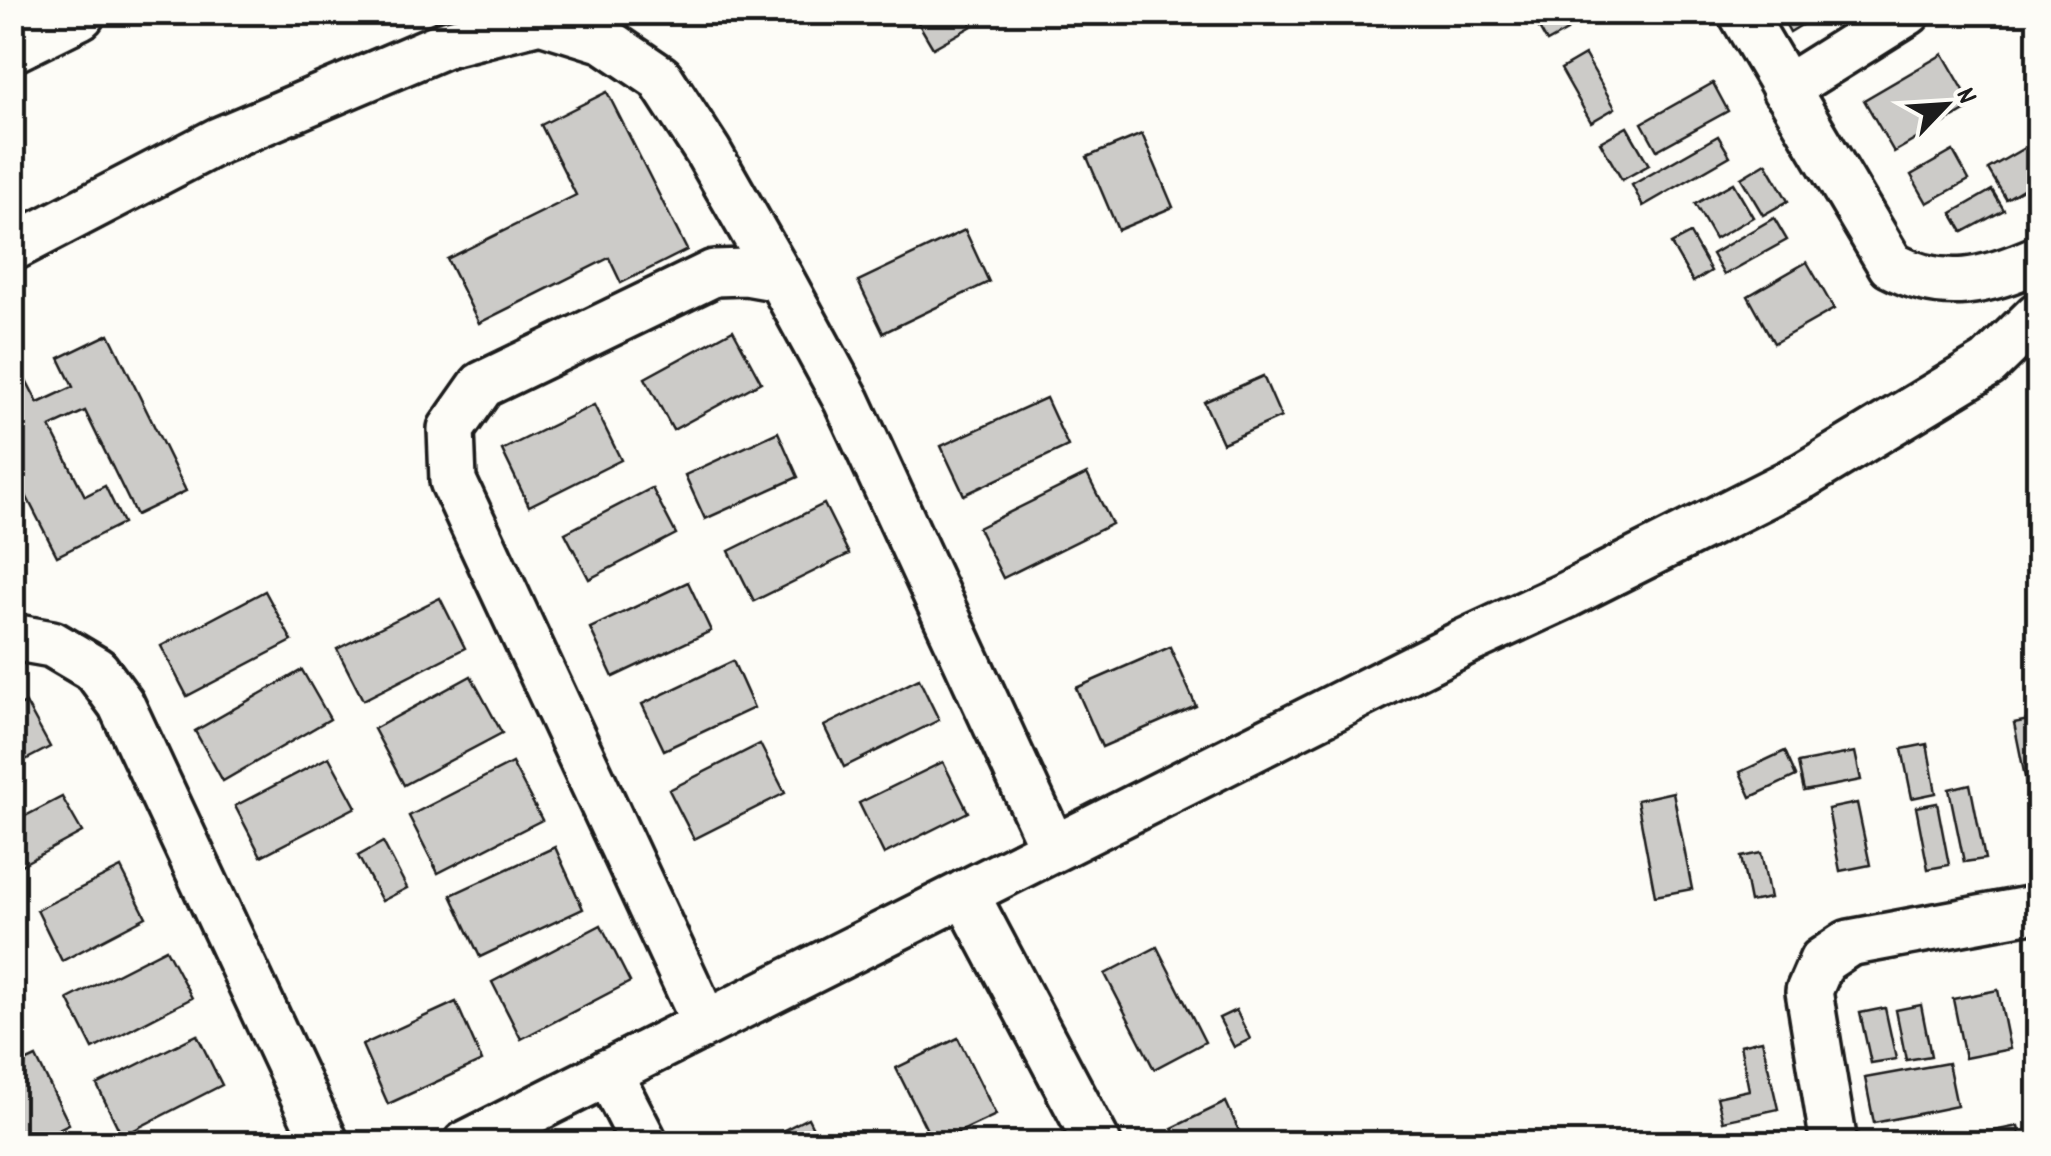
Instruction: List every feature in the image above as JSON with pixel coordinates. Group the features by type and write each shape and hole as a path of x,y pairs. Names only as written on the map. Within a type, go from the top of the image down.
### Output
{"highway":[{"path":"12,44 77,12"}],"street":[{"path":"1741,12 1892,264 1916,278 1954,284 2038,259"},
{"path":"1785,89 1908,12"},
{"path":"12,248 218,141 446,44 540,20 604,40 660,78 708,152 780,278 846,401 1053,848"},
{"path":"705,1024 453,480 450,430 482,385 714,273 746,272 780,278"},
{"path":"466,1144 1803,476 1988,364 2038,316"},
{"path":"12,637 52,644 96,670 121,704 326,1144"},
{"path":"966,893 1098,1144"},
{"path":"1834,1144 1809,990 1822,961 1848,943 2038,908"},
{"path":"608,1072 645,1144"}],"building":[{"path":"933,12 965,12 972,26 933,48 917,21"},
{"path":"1530,12 1557,12 1567,31 1547,42"},
{"path":"1779,12 1817,12 1818,15 1790,32"},
{"path":"1943,54 1973,106 1894,152 1864,100"},
{"path":"1585,55 1615,108 1591,122 1561,69"},
{"path":"1713,83 1728,111 1657,150 1642,123"},
{"path":"607,92 687,250 621,283 609,258 479,323 447,259 576,195 541,125"},
{"path":"1627,127 1649,165 1622,180 1600,142"},
{"path":"1142,134 1173,207 1118,230 1087,157"},
{"path":"1718,136 1730,156 1643,206 1632,185"},
{"path":"2033,143 2038,152 2038,180 2006,199 1988,169"},
{"path":"1953,151 1969,180 1927,203 1911,175"},
{"path":"1766,163 1788,201 1763,215 1741,178"},
{"path":"1733,183 1753,217 1715,239 1695,204"},
{"path":"1992,190 2004,210 1963,232 1952,213"},
{"path":"1774,218 1787,240 1724,275 1712,254"},
{"path":"965,230 989,282 883,333 858,281"},
{"path":"1690,234 1711,271 1693,282 1671,244"},
{"path":"1807,262 1834,309 1774,343 1748,296"},
{"path":"733,330 761,382 673,430 645,378"},
{"path":"109,334 186,491 136,515 85,411 50,427 85,496 105,486 123,523 57,556 12,468 12,382 24,376 38,403 73,387 59,358"},
{"path":"1263,376 1281,417 1223,443 1204,402"},
{"path":"1046,398 1068,446 964,495 941,446"},
{"path":"594,405 621,460 529,506 502,450"},
{"path":"778,432 798,477 705,519 685,475"},
{"path":"1087,474 1112,524 1003,578 978,528"},
{"path":"652,488 676,534 589,579 565,533"},
{"path":"824,504 849,554 754,601 729,551"},
{"path":"688,582 711,631 613,677 590,628"},
{"path":"265,591 292,641 187,696 161,646"},
{"path":"440,598 465,648 363,700 337,649"},
{"path":"1170,647 1196,706 1102,747 1076,688"},
{"path":"733,661 754,708 664,750 642,704"},
{"path":"302,670 330,719 223,781 195,731"},
{"path":"471,676 502,733 404,785 374,729"},
{"path":"919,679 939,720 844,767 824,726"},
{"path":"26,703 50,747 12,767 12,710"},
{"path":"2038,718 2038,795 2029,797 2014,723"},
{"path":"760,744 785,793 694,839 669,790"},
{"path":"1927,744 1936,793 1912,798 1902,749"},
{"path":"1785,751 1796,776 1751,797 1740,772"},
{"path":"1855,752 1861,780 1804,791 1798,763"},
{"path":"329,757 356,807 261,856 235,806"},
{"path":"943,762 968,812 884,854 859,803"},
{"path":"512,763 542,820 438,873 409,816"},
{"path":"1970,784 1985,859 1964,862 1949,789"},
{"path":"1673,792 1692,889 1655,896 1637,800"},
{"path":"62,797 82,832 12,870 12,823"},
{"path":"1857,803 1870,865 1840,871 1828,809"},
{"path":"1937,803 1949,865 1928,869 1916,807"},
{"path":"383,842 407,888 382,901 358,856"},
{"path":"555,847 583,909 480,957 451,895"},
{"path":"1761,853 1770,898 1750,902 1741,857"},
{"path":"121,868 146,917 62,961 37,910"},
{"path":"601,925 630,982 521,1039 492,982"},
{"path":"1157,947 1205,1042 1154,1069 1105,974"},
{"path":"166,949 192,998 93,1049 68,999"},
{"path":"1998,990 2010,1049 1965,1058 1953,999"},
{"path":"456,1002 482,1061 388,1104 362,1045"},
{"path":"1921,1005 1931,1056 1906,1060 1896,1010"},
{"path":"1885,1008 1896,1059 1871,1063 1860,1013"},
{"path":"1236,1010 1250,1039 1234,1047 1219,1018"},
{"path":"197,1035 222,1085 122,1136 97,1085"},
{"path":"958,1038 996,1115 934,1144 896,1068"},
{"path":"1762,1040 1778,1109 1723,1121 1717,1097 1749,1090 1740,1045"},
{"path":"36,1057 69,1124 40,1138 43,1144 12,1144 12,1068"},
{"path":"1948,1063 1957,1106 1874,1123 1865,1078"},
{"path":"1226,1102 1245,1144 1180,1144 1172,1128"},
{"path":"808,1118 821,1144 756,1144"},
{"path":"2018,1126 2021,1144 1971,1144 1969,1136"}]}
